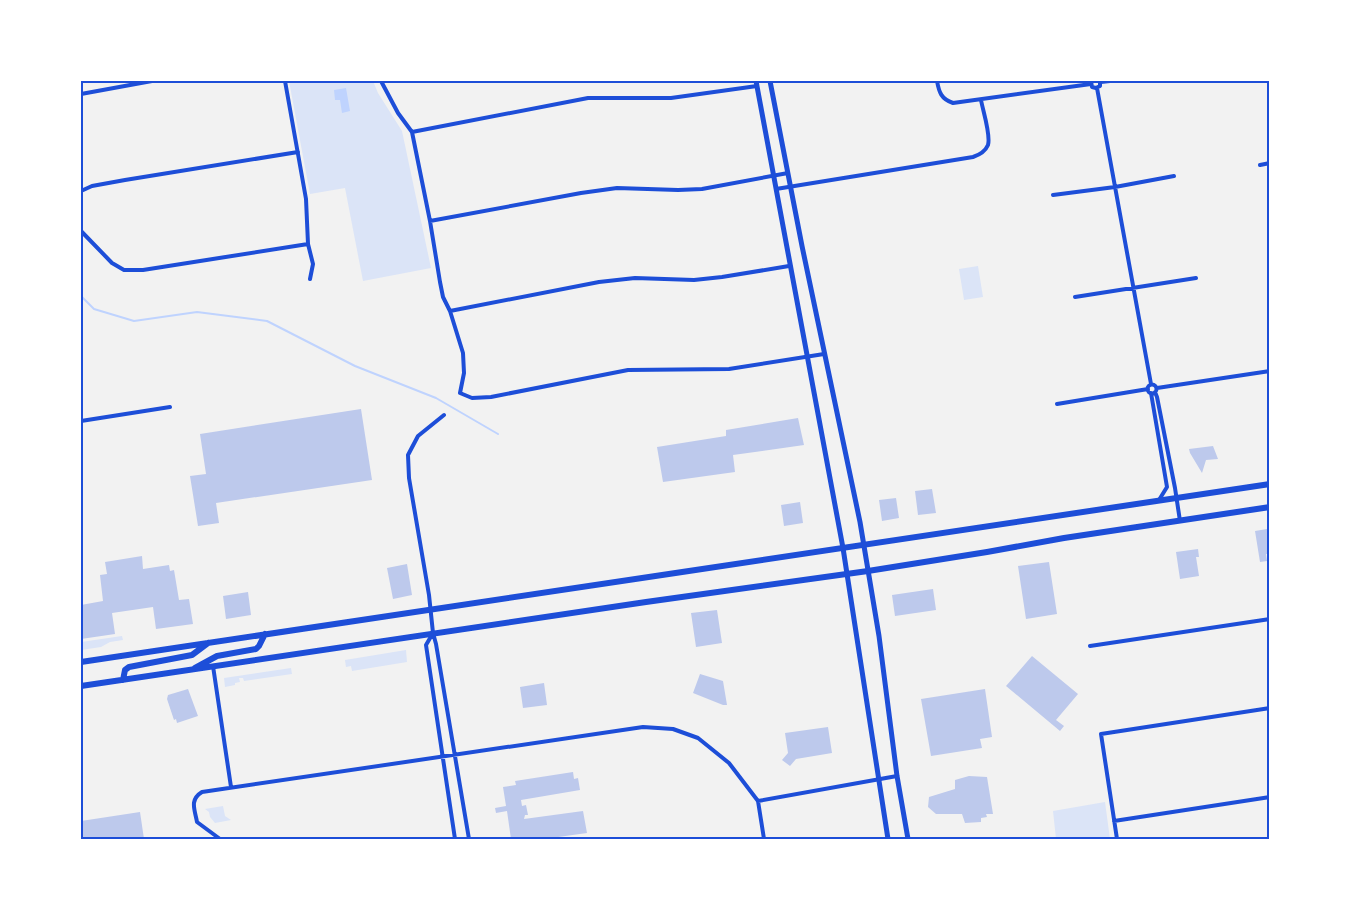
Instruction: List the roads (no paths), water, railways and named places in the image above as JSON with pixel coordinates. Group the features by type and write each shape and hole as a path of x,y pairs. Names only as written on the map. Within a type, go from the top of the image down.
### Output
{"main road":[{"path":"770,81 864,546 908,839"},
{"path":"756,84 843,548 888,839"},
{"path":"81,662 1270,484"},
{"path":"81,686 868,571 1270,507"},
{"path":"192,670 217,656 256,649 265,634"},
{"path":"123,680 125,670 129,667 192,655 208,643"}],"street":[{"path":"81,94 152,81"},
{"path":"285,81 307,202 308,244 313,264 310,279"},
{"path":"381,81 398,113 412,132 443,297 450,311 463,353 464,373 460,393 472,398 491,397 628,370 729,369 824,354"},
{"path":"938,81 940,93 953,103 1091,82 1093,88 1097,88"},
{"path":"1110,81 1101,82 1097,88 1151,384 1149,386 1157,397 1177,498 1179,521"},
{"path":"412,132 588,98 671,98 756,84"},
{"path":"776,189 978,155 983,152 989,142 981,100"},
{"path":"81,191 92,186 125,180 298,152"},
{"path":"1260,165 1270,163"},
{"path":"430,222 580,193 617,188 702,189 788,173"},
{"path":"1053,195 1174,176"},
{"path":"81,231 112,263 124,270 145,270 308,244"},
{"path":"450,311 599,282 635,278 713,278 789,266"},
{"path":"1075,297 1196,278"},
{"path":"1057,404 1153,391 1270,371"},
{"path":"1153,391 1167,487 1159,501"},
{"path":"81,421 170,407"},
{"path":"444,415 418,436 408,455 409,478 469,839"},
{"path":"1157,429 1163,427"},
{"path":"1164,466 1170,465"},
{"path":"1090,646 1270,619"},
{"path":"433,633 426,645 455,839"},
{"path":"213,666 231,787"},
{"path":"1117,839 1101,734 1270,708"},
{"path":"220,839 197,822 194,803 195,798 202,792 643,726 673,729 698,738 729,763 758,801 765,839"},
{"path":"758,801 897,776"},
{"path":"1114,821 1270,797"}],"water":[{"path":"346,88 350,111 342,113 340,100 335,100 334,90"}],"waterway":[{"path":"81,296 94,309 134,321 197,312 267,321 355,366 436,398 498,434"}]}
